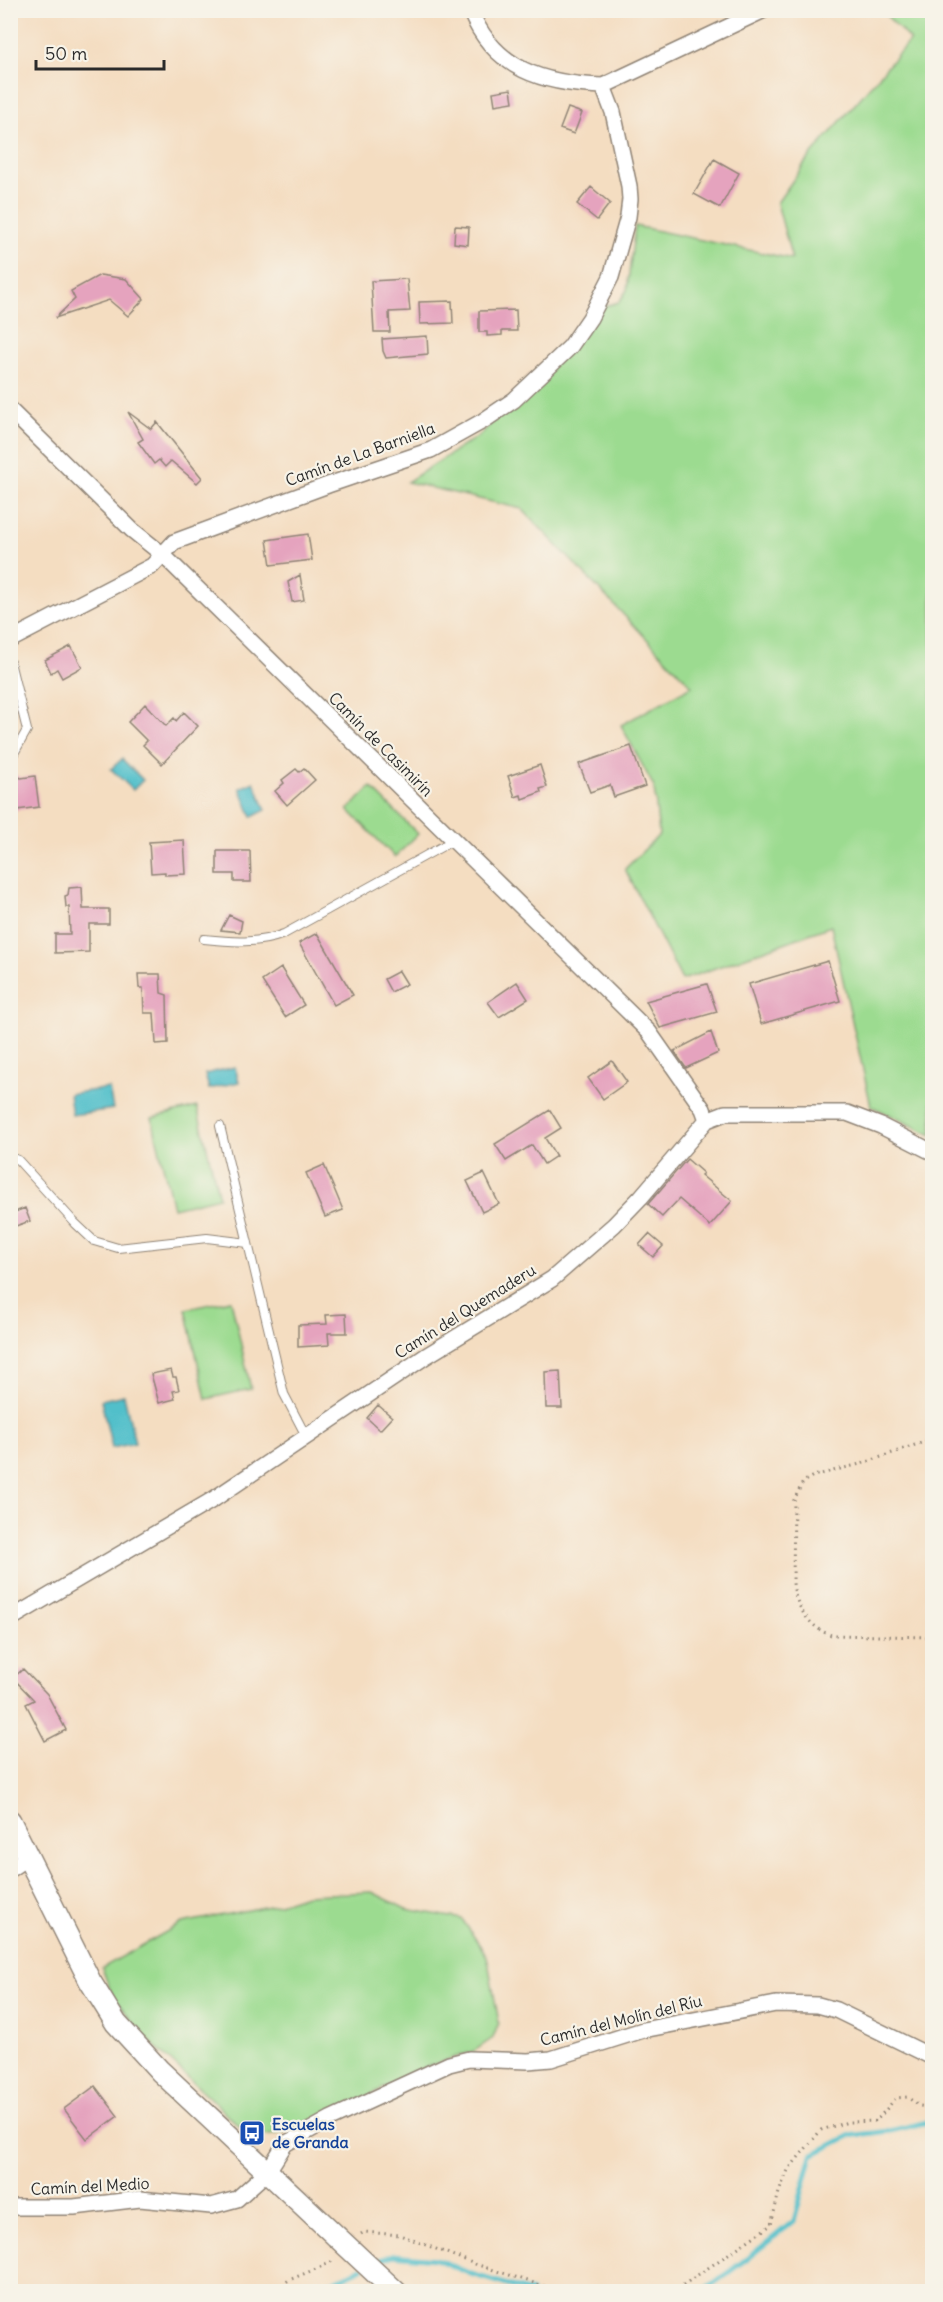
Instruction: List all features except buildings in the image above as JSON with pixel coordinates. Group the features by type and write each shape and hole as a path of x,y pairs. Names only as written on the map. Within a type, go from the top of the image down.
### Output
{"street":[{"path":"470,10 487,41 503,58 526,72 576,85 603,86 764,10"},
{"name":"Camín de La Barniella","path":"10,640 152,566 174,542 431,450 483,421 514,400 570,347 590,318 611,277 628,217 629,186 613,112 603,86"},
{"name":"Camín de Casimirín","path":"10,410 132,530 162,554 649,1032 703,1109 706,1120"},
{"path":"706,1120 725,1113 847,1113 881,1126 933,1152"},
{"name":"Camín del Quemaderu","path":"10,1619 214,1499 426,1356 552,1279 614,1225 642,1197 706,1120"},
{"path":"10,1821 19,1863 116,2023 160,2071 389,2285"},
{"name":"Camín del Molín del Ríu","path":"268,2171 285,2144 330,2119 449,2064 469,2059 528,2061 551,2059 643,2030 776,2004 818,2006 836,2010 933,2057"},
{"name":"Camín del Medio","path":"10,2207 74,2207 140,2199 211,2206 237,2199 268,2171"}],"lane":[{"path":"10,662 27,730 13,755"},
{"path":"204,939 237,943 268,940 284,934 452,841"},
{"path":"220,1126 284,1394 306,1436"},
{"path":"10,1157 18,1160 94,1241 118,1248 207,1238 248,1243"}],"path":[{"path":"933,1439 864,1463 813,1476 803,1482 794,1500 793,1583 794,1593 805,1616 820,1631 831,1635 933,1637"},
{"path":"660,2292 682,2285 771,2224 779,2192 788,2170 820,2130 848,2122 876,2121 896,2098 906,2097 920,2106 933,2108"},
{"path":"272,2292 289,2280 330,2264 344,2243 363,2232 400,2235 475,2264 562,2292"}],"green space":[{"path":"882,11 932,11 932,1135 871,1106 831,926 682,980 625,869 659,835 654,787 621,725 692,686 522,509 407,482 480,435 605,306 619,302 627,290 635,226 792,259 777,203 807,160 910,40"},
{"path":"371,787 418,834 395,857 348,810"},
{"path":"197,1107 219,1197 173,1208 152,1118"},
{"path":"231,1300 251,1389 206,1399 186,1309"},
{"path":"372,1892 406,1909 462,1919 487,1956 499,2023 493,2038 474,2051 429,2066 302,2128 251,2137 143,2035 112,1995 102,1968 182,1923 279,1904 306,1895"}],"water":[{"path":"122,759 143,780 133,790 111,769"},
{"path":"254,782 266,810 252,817 240,788"},
{"path":"235,1067 239,1082 209,1089 205,1074"},
{"path":"109,1088 113,1109 72,1115 69,1094"},
{"path":"124,1395 135,1443 112,1448 101,1400"}],"waterway":[{"path":"702,2292 794,2221 812,2155 849,2136 890,2131 932,2121"},
{"path":"374,2263 393,2255 436,2259 471,2274 531,2292"},
{"path":"312,2292 362,2268"}],"place":[{"name":"Escuelas de Granda","path":"252,2133"}]}
